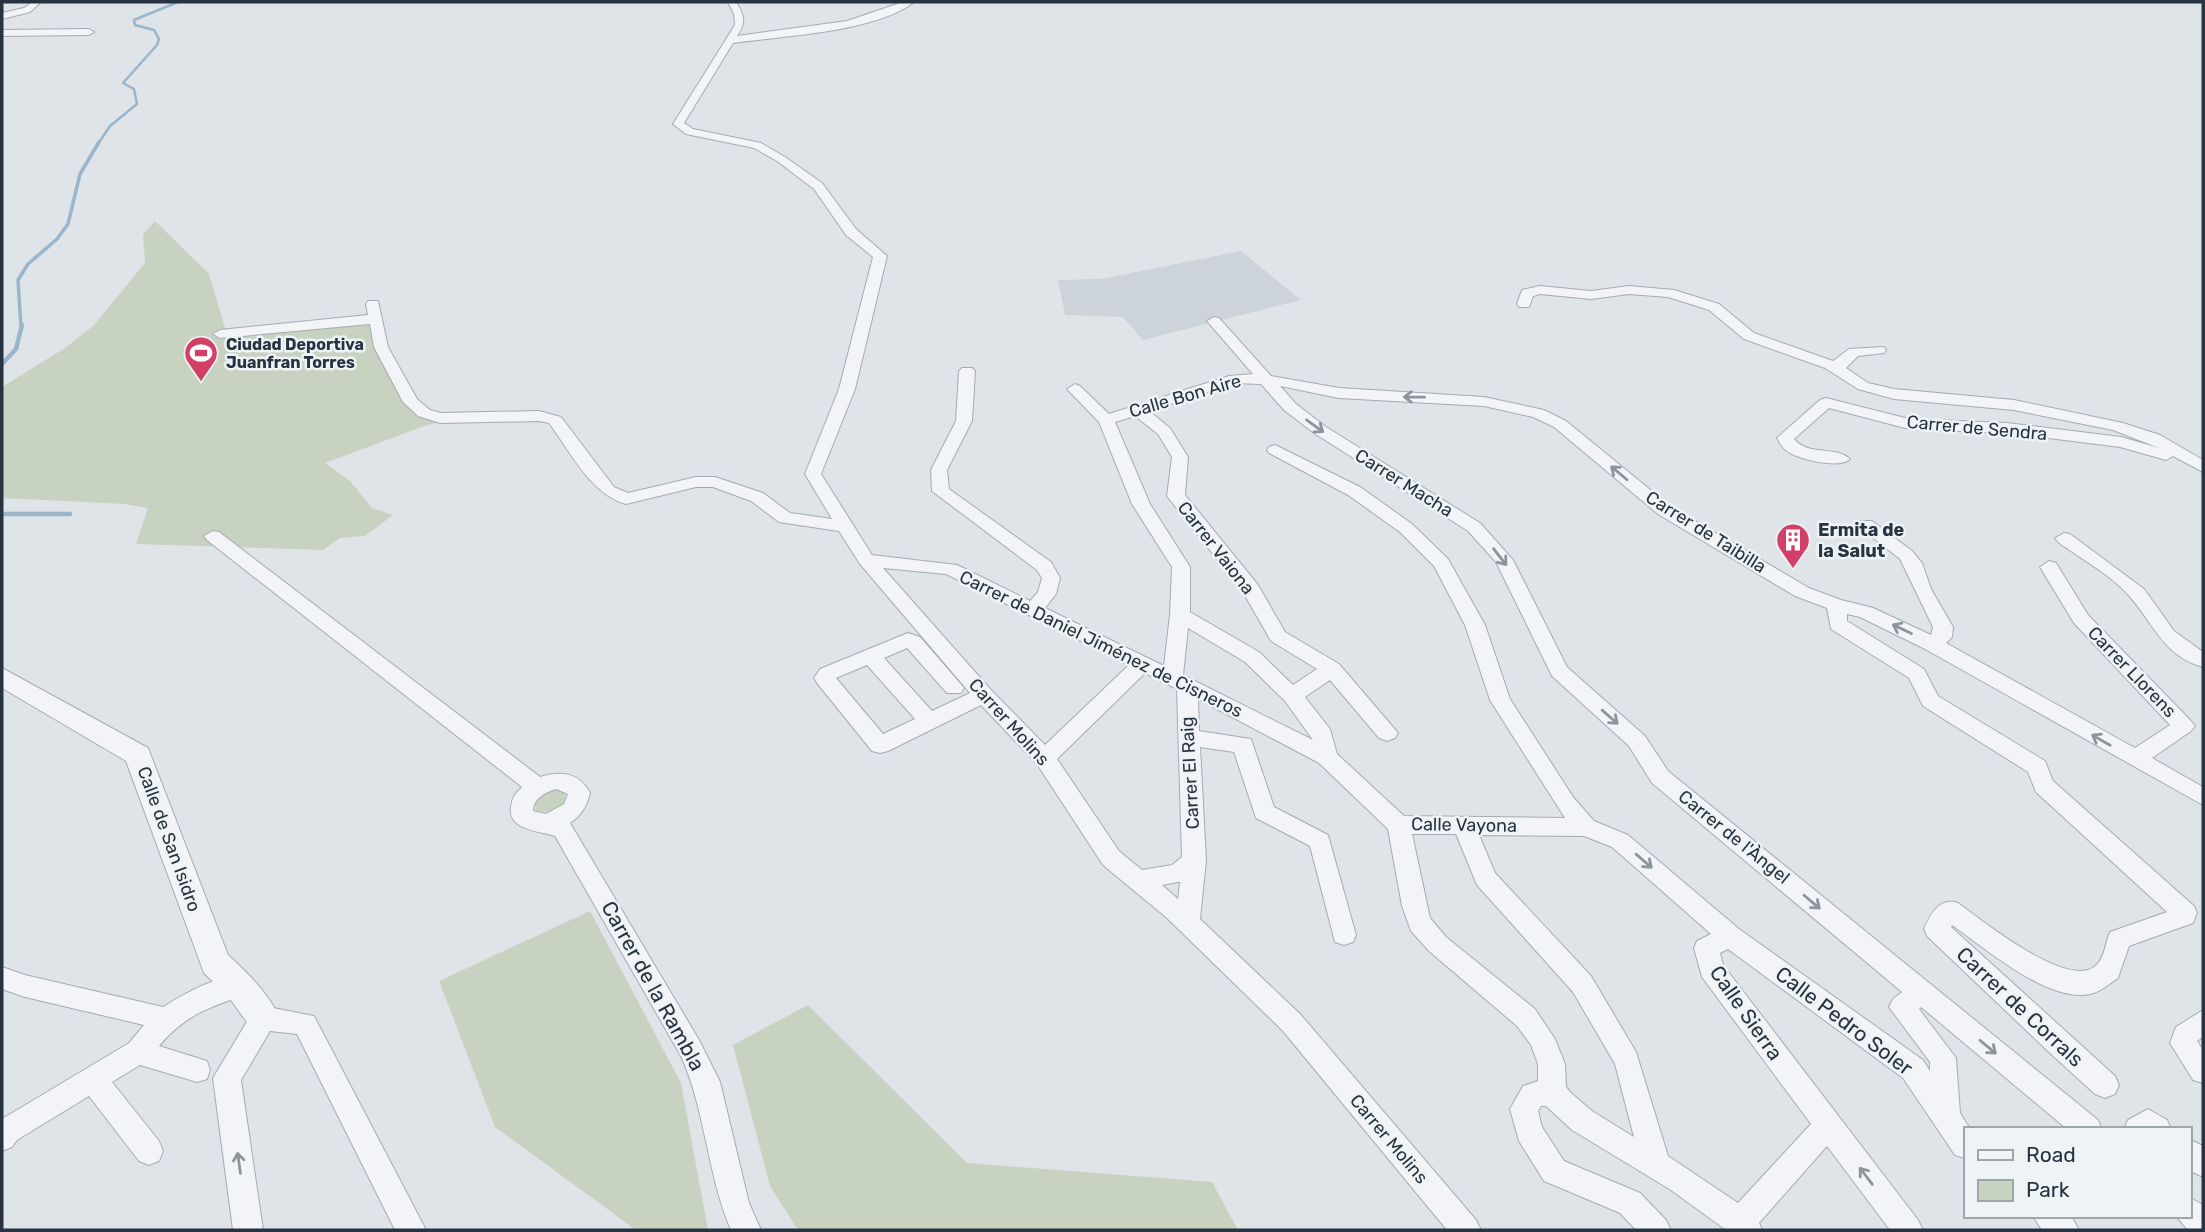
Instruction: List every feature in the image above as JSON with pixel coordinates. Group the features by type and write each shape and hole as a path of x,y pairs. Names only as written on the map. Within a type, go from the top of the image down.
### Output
{"street":[{"path":"2,17 27,9 37,2"},
{"path":"732,2 739,14 740,24 732,40"},
{"path":"732,40 855,21 897,9 910,2"},
{"path":"2,33 89,32"},
{"name":"Carrer Molins","path":"732,40 692,98 678,124 690,132 757,145 781,159 818,186 851,232 880,256 847,389 813,474 843,526 866,560 984,695 1045,758 1111,858 1188,922 1292,1023 1466,1230"},
{"name":"Carrer de Sendra","path":"1524,304 1527,293 1535,290 1585,295 1629,290 1669,293 1714,307 1749,336 1838,369 1863,386 1894,394 2014,405 2138,431 2203,468"},
{"path":"220,334 375,311 381,347 411,402 424,413 440,418 540,416 555,420 608,491 626,499 696,482 715,482 757,497 785,518 843,526"},
{"name":"Carrer Macha","path":"1214,321 1290,407 1320,430 1474,527 1504,560 1559,671"},
{"path":"1838,369 1838,365 1854,352 1879,350"},
{"path":"967,371 964,421 939,470 941,491 1044,566 1051,578 1047,594 1033,609"},
{"name":"Calle Bon Aire","path":"1106,420 1234,379 1250,377 1265,380"},
{"name":"Carrer de Taibilla","path":"1265,380 1340,393 1470,401 1541,414 1560,424 1664,510 1801,592 1836,605 1866,612 1932,644 2203,797"},
{"name":"Carrer Vaiona","path":"1075,389 1106,420 1141,504 1181,567 1180,682"},
{"name":"Carrer de Sendra","path":"1842,459 1797,451 1785,438 1826,403 1921,426 2007,428 2121,442 2203,468"},
{"name":"Carrer Vaiona","path":"1136,409 1164,432 1180,457 1176,496 1251,589 1278,636 1332,669 1387,733"},
{"name":"Carrer Macha","path":"1275,450 1354,491 1406,528 1442,563 1475,625 1500,700"},
{"path":"1866,525 1906,555 1915,567 1922,589 1944,627 1942,637 1932,644"},
{"path":"213,536 537,787"},
{"path":"2064,538 2137,593 2166,636 2203,660"},
{"name":"Carrer de Daniel Jiménez de Cisneros","path":"866,560 950,569 1327,757"},
{"name":"Carrer Llorens","path":"2049,567 2081,619 2184,726 2135,759"},
{"name":"Carrer de Corrals","path":"1836,605 1838,624 1917,674 1930,701 2038,767 2044,786 2185,915 2119,939 2109,971 2090,983 2078,984 2062,981 2035,969 1949,909 1936,929 2105,1085"},
{"path":"1180,615 1252,657 1292,696 1322,734 1327,757"},
{"path":"954,688 911,640 827,674 824,680 880,745 984,695"},
{"path":"870,656 929,721"},
{"path":"1045,758 1142,664"},
{"path":"1292,696 1332,669"},
{"name":"Carrer de l'Àngel","path":"1559,671 1637,741 1660,777 2086,1127"},
{"name":"Calle de San Isidro","path":"2,677 138,755 215,964 239,986 263,1018"},
{"name":"Carrer El Raig","path":"1180,682 1188,737 1194,861 1188,922"},
{"name":"Calle Sierra","path":"1500,700 1565,803 1586,827 1620,841 1730,936 1706,948 1711,969 1908,1230"},
{"path":"1188,737 1243,745 1264,812 1320,841 1344,935"},
{"name":"Calle Vayona","path":"1327,757 1399,825 1586,827"},
{"path":"563,781 576,788 579,799 557,823 525,819 521,814 523,800 537,787 563,781"},
{"name":"Carrer de la Rambla","path":"557,823 651,980 706,1082 735,1205 746,1230"},
{"path":"1399,825 1419,922 1447,951 1518,1009 1546,1045 1555,1073 1552,1092 1564,1108 1582,1121 1656,1164 1743,1226 1828,1125"},
{"path":"1464,825 1485,878 1582,984 1628,1062 1656,1164"},
{"path":"1139,880 1178,873 1194,861"},
{"name":"Calle Pedro Soler","path":"1730,936 1913,1069 1964,1144"},
{"path":"2,978 25,986 166,1019"},
{"path":"2,1138 7,1131 138,1052 166,1019 202,997 239,986"},
{"name":"Calle Pedro Soler","path":"1921,992 1902,1007 1943,1058 1946,1117"},
{"path":"247,1230 227,1077 263,1018 306,1024 411,1230"},
{"path":"2203,1022 2185,1035 2183,1043 2203,1071"},
{"path":"138,1052 197,1070"},
{"path":"92,1079 149,1151"},
{"path":"1552,1092 1533,1095 1524,1108 1529,1132 1554,1171 1630,1203 1656,1230"},
{"path":"2050,1218 2064,1230"}],"shaded area":[{"path":"1241,251 1301,300 1143,340 1123,317 1065,315 1058,280 1102,279"}],"green space":[{"name":"Ciudad Deportiva Juanfran Torres","path":"155,221 209,274 227,335 365,321 374,325 375,340 371,344 378,346 415,410 449,420 427,425 325,463 351,482 372,508 393,515 365,536 340,538 323,550 136,544 148,508 124,504 2,498 2,387 65,348 93,326 145,263 143,235"},
{"path":"553,789 565,793 565,803 551,812 536,811 535,800"},
{"path":"590,911 681,1083 708,1230 636,1230 495,1127 439,981"},
{"path":"808,1005 967,1163 1212,1182 1238,1230 798,1230 770,1186 733,1045"}],"waterway":[{"path":"98,144 110,126 137,104 134,89 123,83 157,45 159,39 154,30 135,25 134,20 178,2"},
{"path":"21,327 18,280 28,264 57,239 68,224 80,174 99,142"},
{"path":"2,364 16,349 22,325"},
{"path":"2,514 70,514"}],"place":[{"name":"Ciudad Deportiva Juanfran Torres","path":"201,383"},
{"name":"Ermita de la Salut","path":"1793,570"}]}
